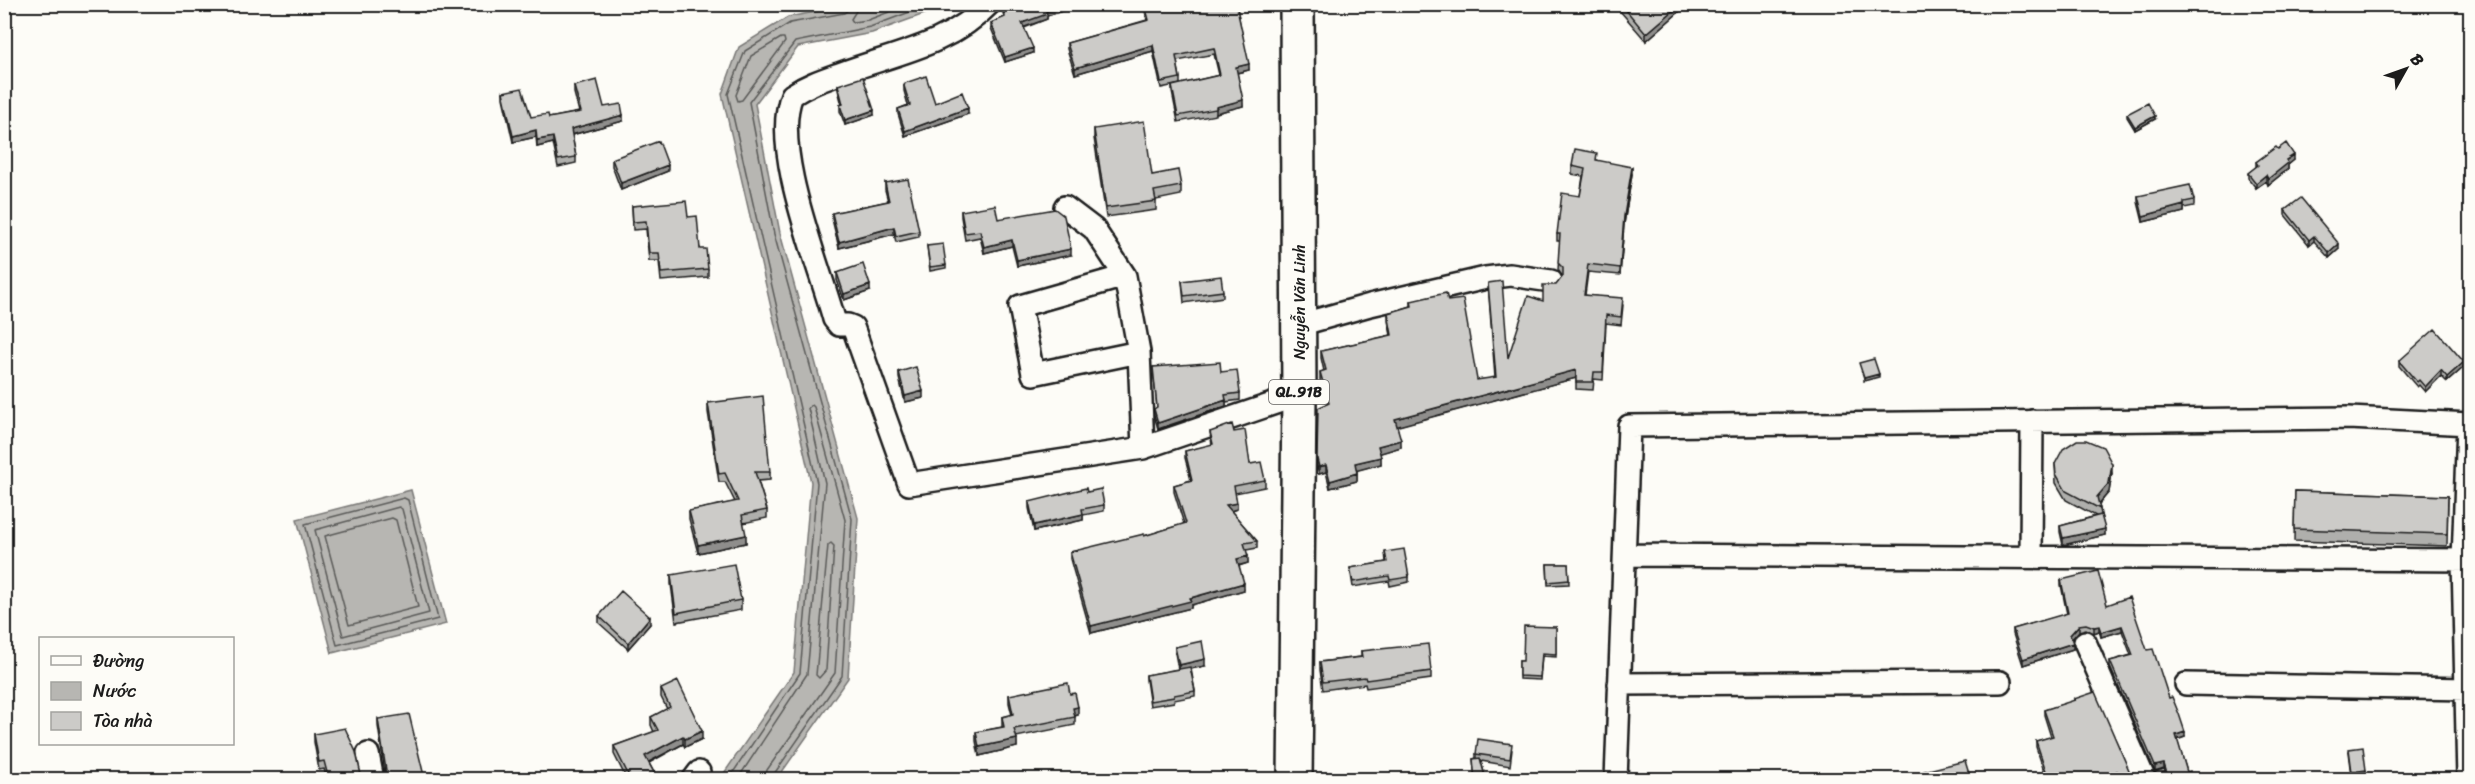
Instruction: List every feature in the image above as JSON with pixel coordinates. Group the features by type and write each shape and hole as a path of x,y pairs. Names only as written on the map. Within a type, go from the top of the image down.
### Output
{"highway":[{"name":"Nguyễn Văn Linh","path":"1294,5 1299,325 1295,780"}],"street":[{"path":"989,4 968,25 943,39 876,60 806,86 792,95 788,122 789,163 834,319 839,325 853,327 909,484 1143,448 1299,395"},
{"path":"1065,207 1094,229 1125,276 1139,351 1143,448"},
{"path":"1299,325 1370,305 1486,278 1510,275 1551,281"},
{"path":"1125,276 1020,306 1033,374 1139,351"},
{"path":"1616,780 1629,426 2349,418 2469,424 2468,780"},
{"path":"2031,557 2032,421"},
{"path":"1624,555 2467,560"},
{"path":"2085,642 2143,779"},
{"path":"1619,684 2000,682"},
{"path":"2186,684 2469,689"},
{"path":"368,754 373,780"}],"water":[{"path":"859,4 949,5 872,33 798,47 755,104 780,233 858,518 848,678 777,779 720,779 794,672 811,482 722,94 739,47 788,17"},
{"path":"411,490 446,624 332,653 297,519"}],"building":[{"path":"1003,4 1065,4 1046,11 1047,14 1022,23 1033,48 1005,57 991,23 1005,17"},
{"path":"1236,4 1249,64 1236,67 1243,100 1216,107 1216,109 1178,116 1172,86 1220,75 1214,48 1176,56 1180,78 1161,82 1153,45 1075,68 1067,43 1149,20 1145,5"},
{"path":"1621,4 1681,4 1646,34"},
{"path":"926,76 935,103 962,92 968,108 905,131 898,109 910,105 905,83"},
{"path":"863,77 874,110 845,120 840,105 843,104 838,85"},
{"path":"597,80 604,107 621,104 623,115 571,129 576,157 558,160 553,137 537,140 536,130 513,136 503,92 522,88 531,117 548,114 549,118 581,112 574,86"},
{"path":"2148,103 2155,116 2135,127 2127,114"},
{"path":"1144,121 1152,175 1178,170 1181,186 1154,191 1156,201 1106,208 1094,129"},
{"path":"659,141 668,165 621,183 612,159"},
{"path":"2286,143 2294,155 2286,160 2288,163 2268,179 2266,175 2256,183 2248,173 2258,165 2256,162 2276,147 2278,149"},
{"path":"1575,149 1597,153 1596,160 1632,167 1624,216 1620,268 1588,264 1584,295 1623,298 1621,317 1606,315 1603,372 1594,372 1593,382 1576,382 1576,370 1395,419 1401,440 1378,446 1381,457 1355,463 1357,473 1330,481 1326,465 1319,467 1317,459 1318,408 1329,403 1320,372 1326,370 1321,351 1392,335 1388,313 1412,306 1411,301 1446,293 1448,301 1463,299 1477,380 1496,377 1488,283 1502,281 1508,358 1528,296 1543,301 1543,285 1556,285 1563,276 1563,268 1558,263 1560,234 1557,234 1562,193 1580,196 1585,169 1572,166"},
{"path":"908,179 919,231 896,236 894,227 839,242 832,213 889,201 885,183"},
{"path":"2190,185 2194,200 2143,216 2138,196"},
{"path":"2301,198 2339,244 2329,253 2314,236 2309,240 2285,210"},
{"path":"686,201 688,217 697,216 700,249 706,249 708,269 661,273 659,253 649,253 646,221 633,222 632,206"},
{"path":"995,205 998,219 1055,209 1064,216 1071,249 1017,260 1012,240 984,247 980,231 965,233 961,211"},
{"path":"943,244 946,265 930,267 927,246"},
{"path":"863,264 870,285 844,294 837,273"},
{"path":"1221,276 1223,291 1184,296 1182,281"},
{"path":"2435,329 2464,362 2447,377 2441,370 2425,387 2419,380 2417,382 2399,361"},
{"path":"1874,359 1879,374 1864,378 1859,363"},
{"path":"1220,362 1221,372 1237,370 1240,393 1225,395 1226,400 1158,423 1154,409 1157,407 1153,367"},
{"path":"916,367 923,391 905,396 899,372"},
{"path":"763,396 770,472 755,472 767,510 742,515 746,535 698,545 689,511 738,501 725,473 719,474 708,403"},
{"path":"1232,424 1234,432 1245,430 1250,464 1261,462 1265,480 1234,486 1237,503 1226,505 1257,541 1244,543 1248,556 1237,559 1244,583 1190,598 1191,601 1091,626 1070,552 1144,534 1144,536 1186,523 1174,485 1192,480 1185,451 1213,444 1210,432"},
{"path":"2077,440 2086,440 2103,447 2112,464 2109,483 2097,497 2100,509 2066,491 2056,474 2055,464 2063,449"},
{"path":"1086,488 1087,492 1101,489 1104,505 1082,509 1083,514 1034,525 1029,502"},
{"path":"2295,491 2448,496 2447,534 2294,529"},
{"path":"2101,515 2105,529 2063,538 2060,526"},
{"path":"1404,549 1409,577 1390,580 1389,576 1353,582 1350,568 1387,562 1385,552"},
{"path":"734,564 741,600 676,613 671,575"},
{"path":"1547,564 1568,564 1569,580 1548,582"},
{"path":"2098,571 2107,605 2129,597 2147,650 2153,649 2169,698 2172,697 2185,732 2176,735 2187,772 2190,771 2192,780 2169,780 2164,764 2155,766 2110,661 2133,655 2122,626 2101,632 2099,626 2079,625 2070,635 2073,643 2023,659 2013,629 2068,613 2061,580"},
{"path":"621,591 650,617 628,643 599,616"},
{"path":"1524,626 1556,627 1556,654 1542,653 1540,677 1519,676 1519,661 1523,661"},
{"path":"1202,641 1205,659 1179,665 1175,647"},
{"path":"1428,644 1431,671 1366,680 1365,677 1323,682 1320,662 1362,657 1361,651"},
{"path":"1190,667 1195,691 1150,701 1146,675"},
{"path":"678,681 702,731 685,739 683,736 645,756 658,780 631,780 614,746 658,730 651,717 670,707 661,689"},
{"path":"1068,683 1070,694 1075,693 1078,707 1073,708 1075,717 1014,729 1017,739 979,747 976,732 1004,727 1002,717 1013,714 1009,695"},
{"path":"2095,692 2135,780 2121,780 2117,771 2097,780 2082,780 2081,776 2069,780 2054,780 2053,775 2048,777 2036,741 2053,736 2044,710"},
{"path":"409,714 425,780 384,780 386,770 378,719"},
{"path":"345,728 356,752 363,780 329,780 324,761 319,762 314,734"},
{"path":"1478,739 1512,744 1510,759 1476,754"},
{"path":"2363,747 2366,770 2352,772 2349,749"},
{"path":"1480,758 1486,780 1475,780 1473,759"},
{"path":"1965,761 1971,780 1906,780 1924,771"}]}
